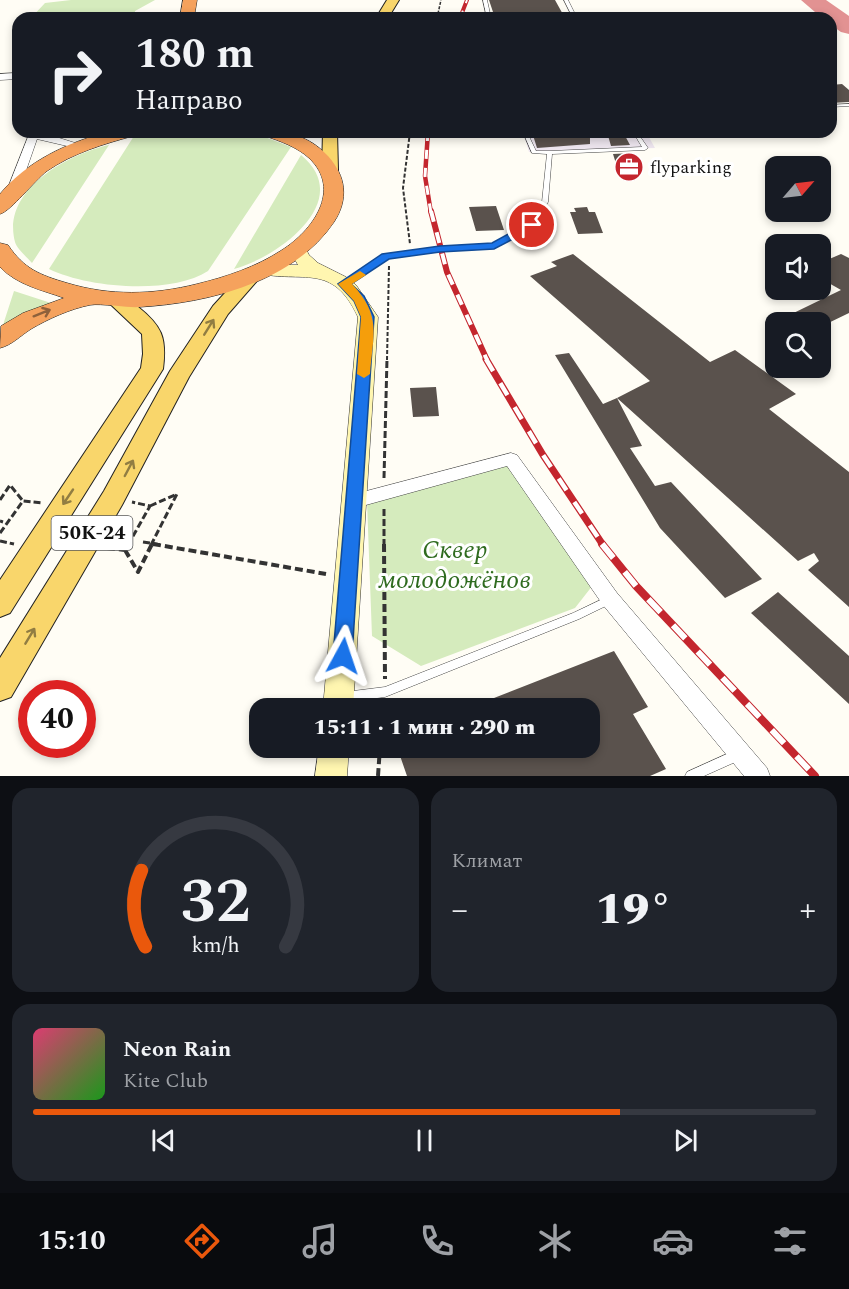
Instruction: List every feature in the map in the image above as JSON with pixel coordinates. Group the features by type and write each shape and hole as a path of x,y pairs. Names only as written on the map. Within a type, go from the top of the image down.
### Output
{"highway":[{"path":"288,138 316,153 330,170"},
{"path":"0,208 14,188 32,172 96,139"},
{"name":"50К-24","path":"258,271 298,249 320,229 332,208 335,188 330,170"},
{"path":"1,260 32,280 91,297 116,300 180,294 218,286 258,271"},
{"path":"0,340 15,326 44,312 91,297"}],"main road":[{"name":"50К-24","path":"330,138 330,170"},
{"name":"50К-24","path":"0,686 113,498 178,376 220,310 258,271"},
{"name":"50К-24","path":"0,604 152,369 156,350 153,334 146,323 116,300"}],"street":[{"path":"14,188 33,138"},
{"path":"298,249 307,263 335,279 359,299 368,317 338,698"},
{"path":"258,271 299,270 335,279"},
{"path":"355,501 511,459 610,599 759,776"},
{"path":"331,776 333,758"}],"lane":[{"path":"528,138 534,152 550,153 645,148 639,138"},
{"path":"335,279 386,256 494,246 532,225 545,202 550,153"},
{"path":"359,698 385,692 576,616 610,599"},
{"path":"691,776 739,754"}],"path":[{"path":"385,692 384,493 388,264 412,253 403,216 403,191 409,138"},
{"path":"0,500 10,485 23,501 63,505"},
{"path":"113,498 150,506 177,494 138,572 125,550"},
{"path":"0,533 23,501"},
{"path":"125,550 150,506"},
{"path":"143,542 335,575"},
{"path":"84,546 125,550"},
{"path":"378,776 379,758"}],"shaded area":[{"path":"525,138 649,138 655,148 529,152"}],"green space":[{"path":"71,0 155,0 135,12 37,12 45,3"},
{"path":"133,138 267,138 291,147 208,271 192,279 173,283 129,286 85,281 49,269"},
{"path":"109,145 32,263 15,242 13,223 18,206 41,177 75,157"},
{"path":"301,155 316,172 320,190 316,208 305,224 289,240 252,263 234,269"},
{"path":"14,291 51,303 2,328"},
{"name":"Сквер молодожёнов","path":"507,465 593,585 575,608 421,666 372,636 367,502"}],"building":[{"path":"489,0 555,0 562,12 493,12"},
{"path":"837,84 842,84 849,90 849,102 837,103"},
{"path":"534,138 590,138 590,144 537,148"},
{"path":"609,138 626,138 630,145 611,146"},
{"path":"634,153 643,171 618,170 613,154"},
{"path":"496,206 504,230 476,231 469,207"},
{"path":"587,207 589,212 595,212 603,233 578,234 570,212 576,212 574,208"},
{"path":"573,254 710,362 735,350 765,372 765,378 774,378 796,394 769,409 849,472 849,607 808,570 819,561 814,553 798,561 617,398 650,381 530,276 557,266 551,262"},
{"path":"841,254 849,258 849,313 831,322 831,312 796,312 820,300 831,300 831,295 841,290 831,284 831,258"},
{"path":"569,353 603,404 617,398 642,446 630,448 655,486 671,482 762,579 725,598 660,528 555,355"},
{"path":"436,387 439,416 413,417 410,388"},
{"path":"778,592 849,656 849,704 751,613"},
{"path":"614,651 648,707 633,714 666,769 650,776 407,776 401,758 600,758 600,698 494,698"}],"taxiway":[{"path":"812,0 828,12"},
{"path":"837,18 849,27"}],"railway":[{"path":"462,12 467,0"},
{"path":"428,138 425,176 431,213"},
{"path":"431,211 447,272 487,360"},
{"path":"486,359 543,455 603,545"},
{"path":"602,544 636,586 815,776"}],"slow traffic":[{"path":"360,275 344,284 359,299 368,317 364,374"}],"place":[{"name":"flyparking","path":"629,167"}],"route":[{"path":"343,656 368,317 359,299 344,284 386,256 440,249 494,246 532,225"}]}
